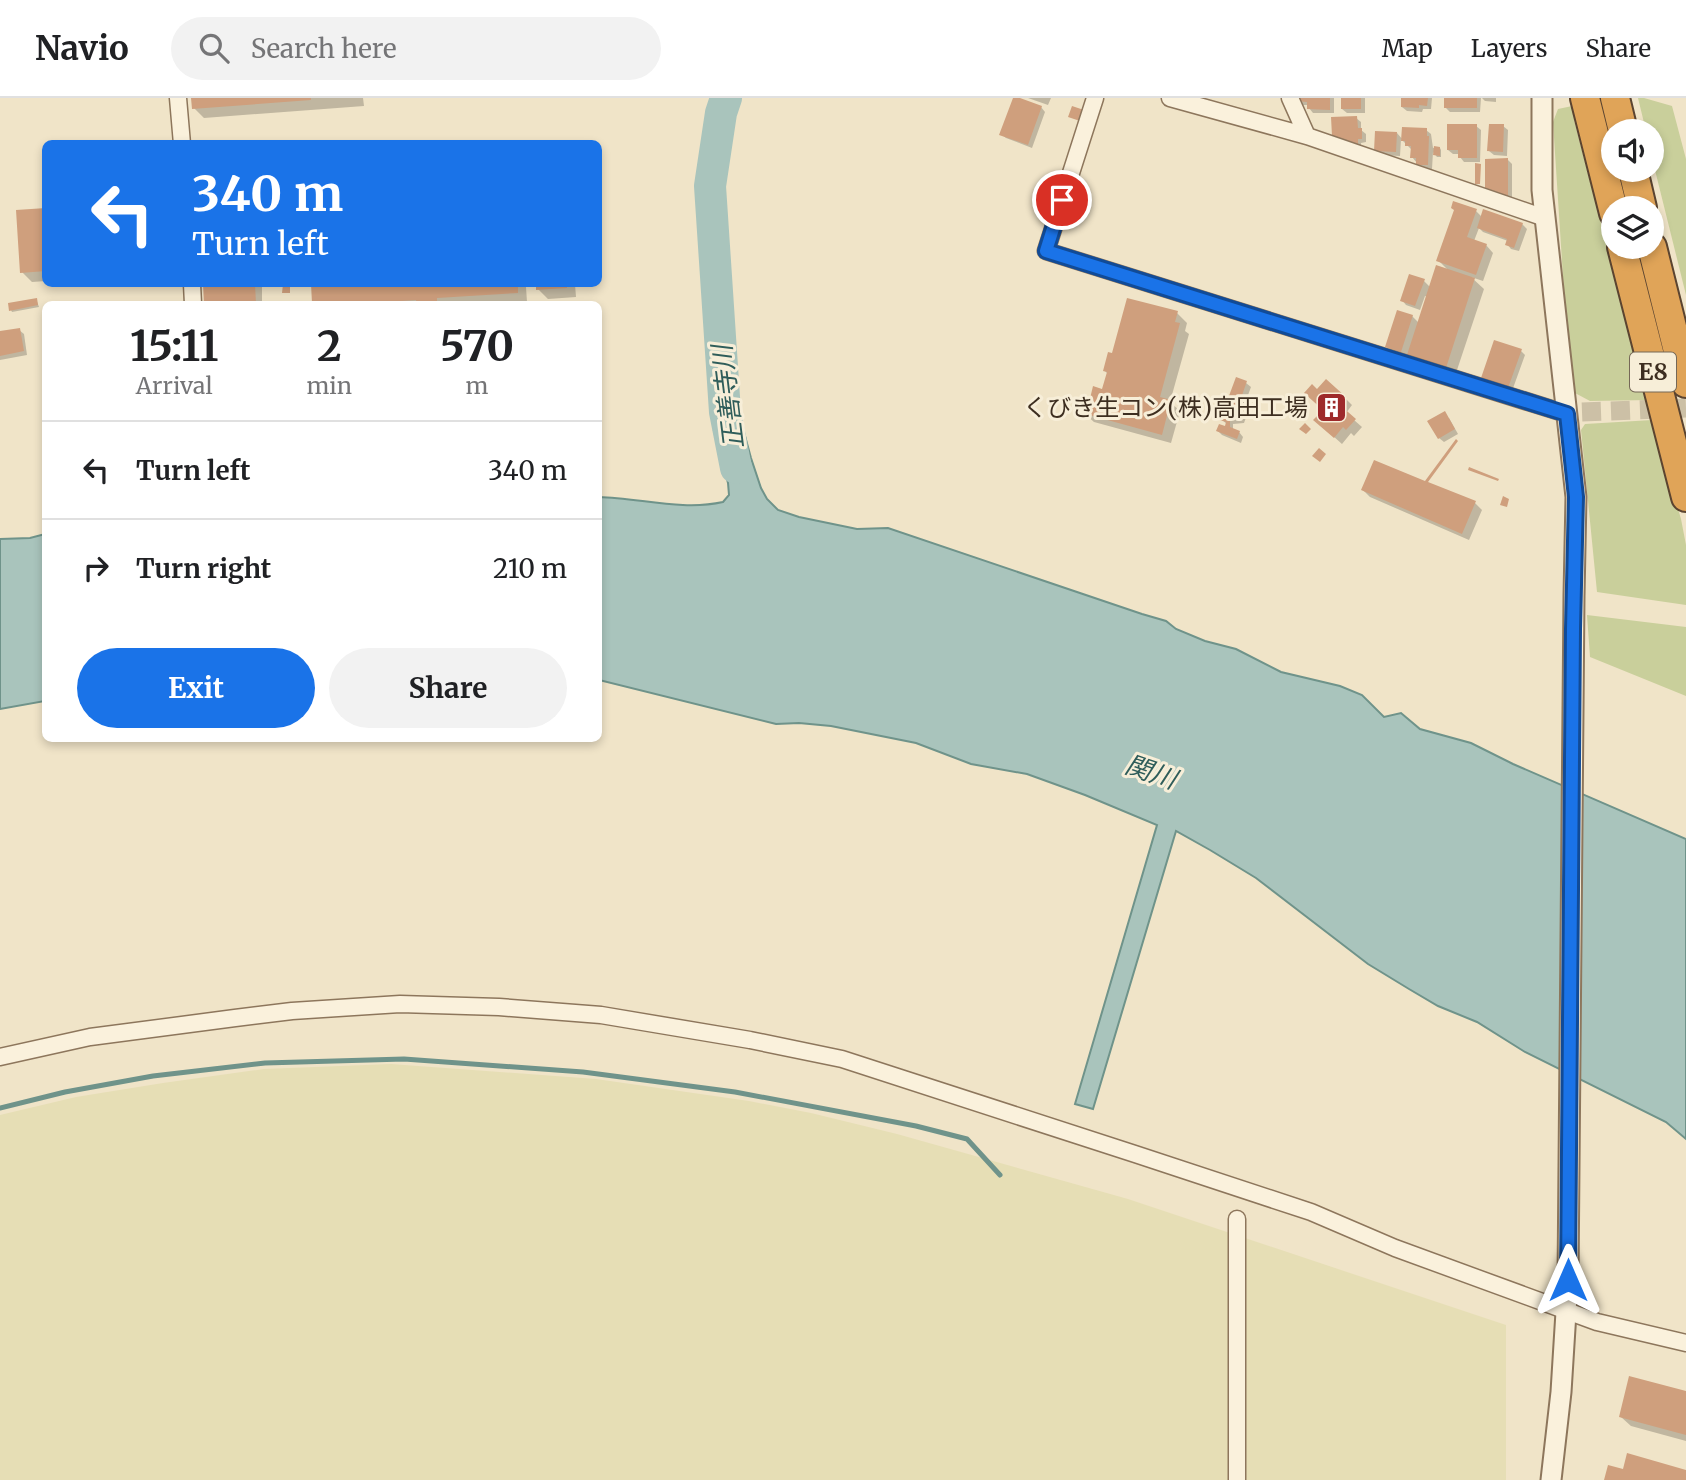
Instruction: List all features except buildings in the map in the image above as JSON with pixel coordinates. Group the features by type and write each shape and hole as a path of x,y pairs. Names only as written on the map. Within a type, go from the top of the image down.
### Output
{"highway":[{"path":"1587,106 1610,196"},
{"name":"E8","path":"1625,259 1686,496"},
{"name":"E8","path":"1655,259 1686,383"}],"street":[{"path":"178,98 182,140"},
{"path":"1095,98 1046,251 1574,413"},
{"path":"1170,98 1307,136 1545,218"},
{"path":"1290,98 1307,136"},
{"path":"1542,98 1542,190 1574,413 1576,497 1568,1280 1561,1392 1551,1480"},
{"path":"0,1057 90,1037 247,1016 400,1004 486,1006 614,1017 750,1040 842,1059 1311,1212 1395,1248 1597,1322 1686,1343"},
{"path":"1237,1219 1237,1480"}],"shaded area":[{"path":"391,1064 596,1079 749,1101 811,1113 897,1134 1128,1199 1506,1325 1506,1480 0,1480 0,1115 76,1097 264,1069"}],"green space":[{"path":"1638,98 1672,106 1686,159 1686,295 1664,206 1664,196 1661,196 1658,182 1664,182 1664,119 1643,119"},
{"path":"1577,105 1574,120 1601,224 1601,259 1610,259 1650,400 1590,401 1575,393 1568,354 1553,122 1558,109"},
{"path":"1652,420 1686,545 1686,605 1597,592 1581,430 1585,424"},
{"path":"1587,615 1686,627 1686,696 1590,657"}],"water":[{"name":"関川","path":"742,425 761,488 778,510 857,529 888,528 1166,621 1176,629 1205,641 1236,649 1281,672 1340,686 1362,695 1384,717 1401,713 1420,729 1471,743 1686,839 1686,1139 1666,1122 1525,1052 1477,1022 1438,1006 1409,989 1368,964 1256,878 1176,831 1093,1109 1075,1104 1157,825 1027,774 971,764 916,743 831,726 776,724 602,681 602,497 677,505 723,502 729,495 728,483 714,431"},
{"path":"42,535 42,702 0,709 0,539"}],"waterway":[{"name":"正善寺川","path":"726,98 721,113 710,186 725,412 736,468"},
{"path":"0,1108 65,1092 153,1076 265,1063 404,1059 583,1072 735,1092 916,1126 967,1139 1000,1175"}],"tunnel":[{"path":"1582,412 1686,408"}],"place":[{"name":"くびき生コン(株)高田工場","path":"1331,408"}],"route":[{"path":"1062,200 1046,251 1567,414 1576,497 1568,1280"}]}
